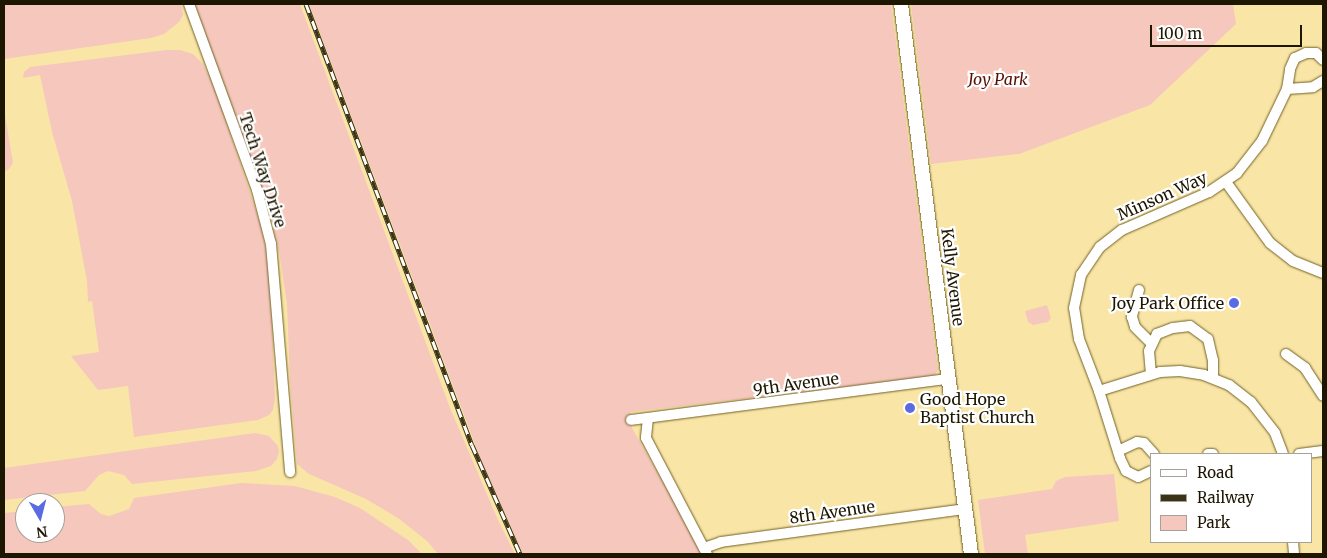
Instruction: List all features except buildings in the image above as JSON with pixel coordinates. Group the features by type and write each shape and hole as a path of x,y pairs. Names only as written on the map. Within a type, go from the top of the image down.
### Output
{"main road":[{"name":"Kelly Avenue","path":"901,4 971,554"}],"street":[{"name":"Tech Way Drive","path":"189,4 257,190 272,244 290,472"},
{"name":"Minson Way","path":"1150,472 1138,477 1126,471 1079,339 1075,300 1085,267 1100,247 1122,230 1210,192 1226,182 1257,149 1287,89 1290,68 1300,54 1316,54 1323,60"},
{"path":"1287,89 1313,87 1323,81"},
{"path":"1226,182 1270,243 1293,261 1323,273"},
{"path":"1139,290 1132,317 1135,327 1151,343"},
{"path":"1151,374 1149,351 1151,343 1157,334 1173,328 1190,326 1199,330 1208,338 1212,347 1213,378"},
{"path":"1286,354 1305,368 1323,396"},
{"path":"1099,391 1151,374 1180,371 1213,378 1237,390 1256,407 1275,433 1283,453"},
{"name":"9th Avenue","path":"631,420 948,379"},
{"path":"648,418 646,438 706,551"},
{"path":"1118,451 1137,442 1151,448 1154,453"},
{"path":"1307,453 1323,451"},
{"name":"8th Avenue","path":"706,551 721,542 965,509"}],"green space":[{"path":"4,4 181,4 183,15 179,22 164,34 151,38 4,59"},
{"path":"193,4 300,4 450,408 498,520 515,554 438,554 427,541 398,518 366,499 309,474 297,464 290,382 287,304 279,251 265,196"},
{"path":"309,4 891,4 938,370 935,375 924,378 631,412 632,428 704,554 523,554 481,460"},
{"name":"Joy Park","path":"911,4 1233,4 1236,24 1150,105 1019,154 931,164"},
{"path":"166,50 180,50 193,54 203,64 214,87 262,229 270,274 275,399 273,410 269,415 258,420 134,437 128,386 98,390 71,356 99,352 92,301 88,302 87,281 72,201 52,132 40,75 23,78 24,72 30,67"},
{"path":"4,109 13,163 4,172"},
{"path":"1047,305 1051,318 1048,322 1033,325 1028,322 1025,311"},
{"path":"255,433 269,436 278,446 279,452 277,459 271,466 256,471 132,484 124,475 108,471 99,475 85,491 65,493 15,493 15,499 4,500 4,468"},
{"path":"1114,474 1119,521 1025,535 1028,554 985,554 978,500 1052,489 1056,481 1065,477"},
{"path":"241,483 295,486 335,497 360,508 408,540 422,554 4,554 4,513 15,512 15,543 65,543 65,506 89,504 101,514 109,516 129,509 134,498"}],"railway":[{"path":"306,4 472,445 520,554"}],"place":[{"name":"Joy Park Office","path":"1234,303"},
{"name":"Good Hope Baptist Church","path":"910,408"}]}
